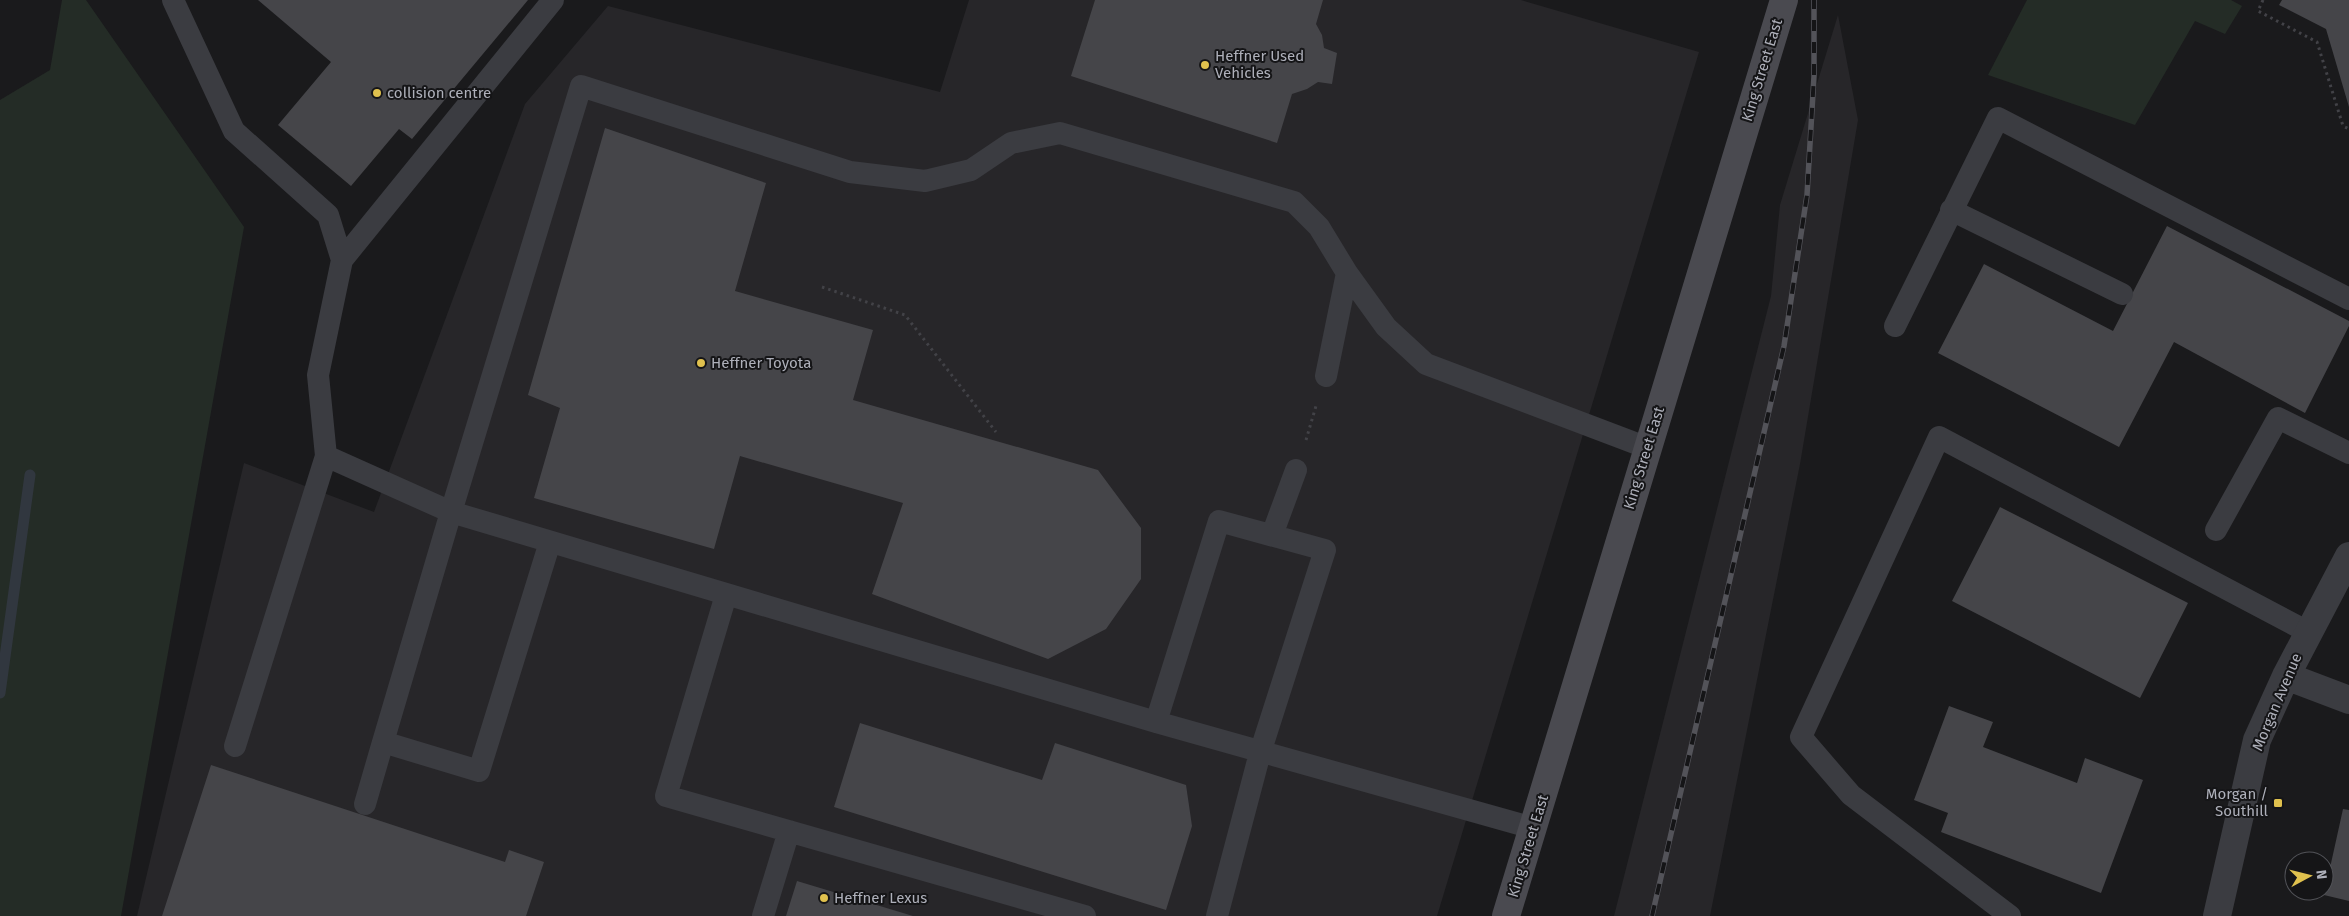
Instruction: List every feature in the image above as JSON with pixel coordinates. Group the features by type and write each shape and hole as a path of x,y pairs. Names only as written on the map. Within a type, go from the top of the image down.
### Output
{"main road":[{"name":"King Street East","path":"1506,916 1784,0"}],"street":[{"name":"Morgan Avenue","path":"2217,916 2257,740 2308,632 2349,556"},
{"path":"2286,676 2349,700"}],"lane":[{"path":"173,0 234,131 328,215 342,260"},
{"path":"235,746 326,456 318,375 342,260 553,0"},
{"path":"365,804 451,512 582,86 850,172 925,180 971,170 1010,143 1060,133 1294,202 1319,227 1347,273 1386,327 1426,364 1648,448"},
{"path":"1895,326 1998,118 2349,299"},
{"path":"1951,210 2122,294"},
{"path":"1326,376 1347,273"},
{"path":"2216,530 2278,418 2349,454"},
{"path":"2010,916 1851,795 1801,737 1939,437 2308,632"},
{"path":"326,456 451,512 1260,753 1533,828"},
{"path":"1272,535 1296,470"},
{"path":"1156,722 1219,521 1325,550 1260,753 1217,916"},
{"path":"384,742 479,771 550,542"},
{"path":"726,595 666,796 1085,916"},
{"path":"763,916 789,832"}],"path":[{"path":"2263,0 2258,11 2317,42 2343,126 2349,129"},
{"path":"822,287 904,315 996,432"},
{"path":"1296,470 1326,376"}],"shaded area":[{"path":"62,0 86,0 244,227 121,916 0,916 0,100 50,70"},
{"path":"969,0 1521,0 1699,52 1437,916 137,916 244,463 374,512 525,104 608,6 940,92"},
{"path":"2027,0 2231,0 2242,6 2225,34 2195,21 2135,125 1988,75"},
{"path":"1838,15 1858,120 1800,464 1710,916 1614,916 1771,296 1780,205"}],"building":[{"name":"collision centre","path":"258,0 528,0 412,139 399,129 351,186 278,125 331,62"},
{"name":"Heffner Used Vehicles","path":"1095,0 1323,0 1316,24 1322,35 1324,48 1337,53 1332,84 1318,82 1307,89 1292,94 1277,143 1071,76"},
{"path":"2282,0 2349,0 2349,107 2326,29 2279,5"},
{"name":"Heffner Toyota","path":"605,128 766,183 735,291 873,330 853,400 1098,470 1141,528 1141,579 1106,629 1048,659 872,594 903,503 740,456 714,549 534,498 560,408 528,395"},
{"path":"2167,226 2349,321 2349,326 2305,413 2174,342 2119,447 1938,353 1984,264 2113,331"},
{"path":"2000,507 2188,603 2140,698 1952,601"},
{"path":"1949,706 1993,722 1983,747 2077,783 2085,758 2143,780 2101,893 1941,832 1948,813 1914,800"},
{"path":"860,723 1042,780 1055,743 1186,785 1192,826 1166,910 834,807"},
{"path":"211,765 505,862 509,850 544,862 526,916 162,916"},
{"path":"2343,809 2349,810 2349,901 2334,897 2334,851"},
{"name":"Heffner Lexus","path":"797,881 913,916 786,916"}],"waterway":[{"path":"0,693 30,475"}],"railway":[{"path":"1652,916 1784,346 1807,195 1814,76 1814,0"}],"place":[{"name":"Heffner Used Vehicles","path":"1205,65"},
{"name":"collision centre","path":"377,93"},
{"name":"Heffner Toyota","path":"701,363"},
{"name":"Morgan / Southill","path":"2278,803"},
{"name":"Heffner Lexus","path":"824,898"}]}
